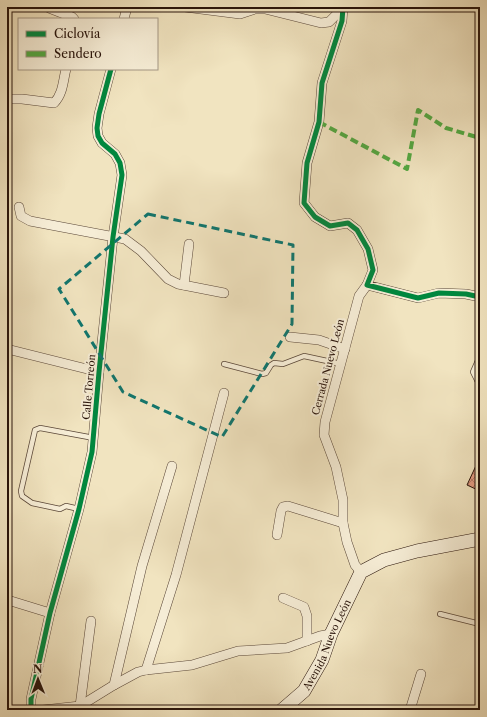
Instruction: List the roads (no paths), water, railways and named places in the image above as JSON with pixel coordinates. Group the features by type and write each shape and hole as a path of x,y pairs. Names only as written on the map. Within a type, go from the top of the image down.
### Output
{"main road":[{"path":"361,572 384,560 479,537"},
{"name":"Avenida Nuevo León","path":"282,710 304,691 322,660 331,634 361,572"}],"street":[{"path":"124,18 127,7"},
{"path":"185,7 240,14 255,9 265,9 321,23 329,22 342,9"},
{"path":"49,8 72,16 73,18"},
{"name":"Cerrada Nuevo León","path":"342,9 342,21 322,83 319,122 307,163 304,203 315,217 330,226 348,223 357,230 368,249 373,270 367,284 359,296 325,422 324,435 336,467 343,500 343,523 347,542 355,565 361,572"},
{"path":"7,99 22,99 54,103 61,93 66,70"},
{"name":"Calle Torreón","path":"32,710 31,699 50,613 79,509 94,438 99,372 113,237 122,175 120,163 115,154 102,143 96,128 111,70"},
{"path":"19,207 22,216 30,220 125,239 141,251 168,279 178,284 224,293"},
{"path":"184,285 189,244"},
{"path":"367,284 418,298 439,293 466,294 480,297"},
{"path":"290,337 319,340 345,349"},
{"path":"7,349 99,372"},
{"path":"146,670 176,575 224,393"},
{"path":"114,685 142,566 172,466"},
{"path":"277,534 280,511 288,506 343,523"},
{"path":"283,598 304,607 307,616 308,641"},
{"path":"7,601 50,613"},
{"path":"80,706 91,621"},
{"path":"43,710 80,706 138,672 192,665 238,651 287,648 320,636 331,634"},
{"path":"410,710 420,674"},
{"path":"80,706 90,710"}],"lane":[{"path":"224,364 262,374 266,373 271,364 283,364 304,356 341,364"},
{"path":"480,356 472,372 480,386"},
{"path":"79,509 66,506 60,509 32,503 22,496 21,491 35,430 40,428 94,438"},
{"path":"440,614 480,624"}]}
